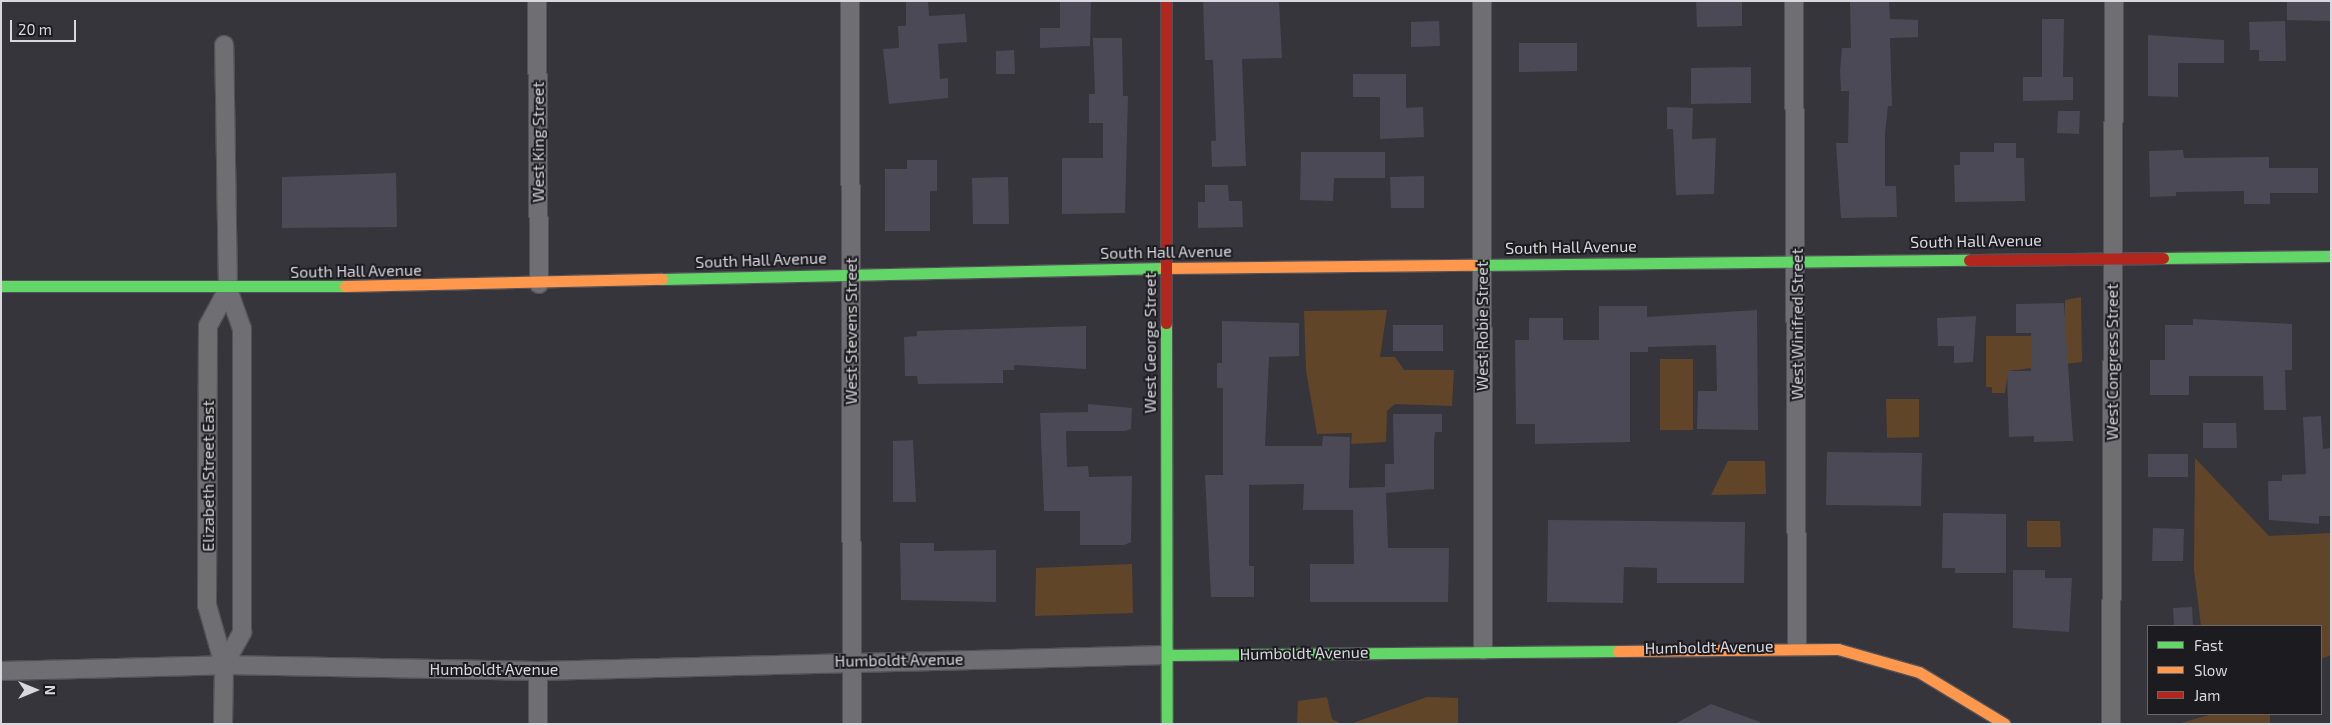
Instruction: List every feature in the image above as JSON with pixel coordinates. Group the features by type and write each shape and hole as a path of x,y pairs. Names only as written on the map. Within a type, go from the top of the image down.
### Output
{"street":[{"name":"West King Street","path":"537,1 540,284"},
{"name":"West Stevens Street","path":"850,1 852,724"},
{"name":"West George Street","path":"1166,1 1167,724"},
{"name":"West Robie Street","path":"1482,1 1483,650"},
{"name":"West Winifred Street","path":"1794,1 1797,646"},
{"name":"West Congress Street","path":"2111,724 2114,1"},
{"name":"Elizabeth Street East","path":"224,45 228,289 242,330 242,632 224,665"},
{"name":"South Hall Avenue","path":"1,286 228,289 540,284 850,273 1166,268 2112,256 2331,256"},
{"name":"Elizabeth Street East","path":"223,724 224,665 207,605 208,326 228,289"},
{"name":"Humboldt Avenue","path":"1,671 224,665 538,671 852,660 1797,646 1848,650 1904,666 1938,681 2004,724"},
{"path":"538,671 538,724"}],"shaded area":[{"path":"2081,297 2082,362 2008,371 2005,393 1992,393 1992,387 1986,387 1986,336 2065,336 2065,300"},
{"path":"1387,310 1380,357 1395,357 1404,370 1454,370 1452,406 1395,404 1387,411 1386,442 1351,444 1352,433 1317,434 1306,370 1304,311"},
{"path":"1660,359 1693,359 1693,430 1660,430"},
{"path":"1886,399 1919,399 1919,437 1887,438"},
{"path":"2195,458 2269,536 2331,533 2331,655 2322,659 2322,625 2201,625 2194,570"},
{"path":"1728,461 1765,461 1766,494 1711,495"},
{"path":"2027,521 2060,521 2061,547 2027,547"},
{"path":"1132,564 1133,613 1035,616 1036,568"},
{"path":"1327,697 1332,719 1342,724 1297,724 1298,701"},
{"path":"1427,697 1458,698 1458,724 1350,724"},
{"path":"2209,715 2270,715 2270,724 2178,724"}],"building":[{"path":"906,1 928,1 929,16 965,14 967,42 938,44 940,79 948,78 948,98 889,104 883,49 899,48 898,26 906,26"},
{"path":"1060,1 1091,1 1090,46 1040,48 1040,28 1060,28"},
{"path":"1203,1 1279,1 1282,58 1242,59 1246,166 1212,167 1211,141 1216,141 1213,60 1205,60"},
{"path":"1696,1 1742,1 1742,26 1697,27"},
{"path":"1850,1 1889,1 1890,19 1918,20 1918,37 1890,38 1892,106 1888,106 1885,133 1885,186 1896,186 1897,217 1841,218 1836,143 1848,143 1849,91 1841,91 1840,70 1842,48 1851,48"},
{"path":"2287,1 2331,1 2331,21 2287,20"},
{"path":"2042,19 2064,19 2063,77 2073,77 2073,100 2023,101 2023,77 2042,77"},
{"path":"1439,21 1440,46 1411,47 1411,22"},
{"path":"2285,21 2286,61 2259,61 2259,50 2250,50 2249,22"},
{"path":"2148,35 2224,40 2224,63 2178,63 2178,97 2148,96"},
{"path":"1093,38 1122,38 1123,96 1128,96 1125,213 1062,214 1062,158 1103,158 1103,123 1089,123 1089,94 1095,94"},
{"path":"1519,43 1577,43 1577,71 1519,72"},
{"path":"1014,50 1015,74 996,74 996,51"},
{"path":"1751,67 1751,103 1691,104 1691,68"},
{"path":"1353,74 1406,74 1406,108 1423,107 1424,137 1380,139 1380,97 1353,97"},
{"path":"1667,107 1693,108 1692,139 1716,138 1714,194 1676,195 1673,129 1667,129"},
{"path":"2058,111 2080,111 2079,134 2057,133"},
{"path":"1994,143 2016,143 2016,158 2024,158 2025,201 1955,202 1954,165 1960,165 1960,152 1994,152"},
{"path":"2183,150 2184,158 2269,157 2269,168 2318,168 2318,193 2270,193 2270,204 2244,204 2244,191 2176,192 2176,196 2150,197 2149,151"},
{"path":"1301,152 1385,152 1385,178 1334,178 1333,201 1300,200"},
{"path":"907,160 937,160 937,191 930,191 930,231 885,231 885,169 907,169"},
{"path":"396,173 397,227 282,228 282,177"},
{"path":"1424,176 1424,208 1391,208 1390,177"},
{"path":"1008,177 1009,224 973,224 972,178"},
{"path":"1205,185 1228,185 1229,201 1242,201 1243,227 1198,228 1198,202 1205,202"},
{"path":"2064,303 2073,441 2034,442 2034,436 2009,437 2007,371 2031,371 2031,333 2016,333 2016,304"},
{"path":"1599,306 1647,306 1647,317 1757,310 1758,430 1697,429 1698,391 1717,391 1716,345 1648,347 1648,352 1630,352 1630,442 1535,444 1535,424 1516,424 1515,340 1529,340 1529,318 1563,318 1563,340 1599,340"},
{"path":"1976,316 1973,362 1954,363 1954,346 1938,346 1937,318"},
{"path":"2193,319 2292,324 2292,370 2285,370 2286,410 2264,410 2263,376 2189,376 2189,395 2150,395 2150,360 2165,360 2165,325 2193,325"},
{"path":"1222,321 1299,323 1299,356 1269,357 1265,446 1322,446 1323,436 1350,437 1349,488 1385,487 1385,464 1394,464 1393,414 1442,414 1442,432 1435,432 1434,489 1386,493 1388,548 1449,548 1448,602 1310,602 1310,564 1354,564 1353,510 1303,510 1304,484 1249,485 1249,566 1254,566 1254,597 1211,597 1205,475 1223,475 1223,388 1217,388 1217,363 1222,363"},
{"path":"1393,325 1443,325 1443,351 1393,351"},
{"path":"1086,326 1086,369 1014,365 1014,370 1003,370 1003,383 918,384 917,376 905,376 904,337 917,336 917,331"},
{"path":"1088,404 1132,408 1131,429 1125,431 1066,431 1067,467 1088,466 1089,477 1132,476 1131,542 1124,545 1080,545 1080,511 1044,511 1040,413 1088,412"},
{"path":"2321,416 2323,449 2331,448 2331,516 2319,516 2319,524 2269,520 2268,481 2282,481 2282,475 2306,474 2303,417"},
{"path":"2203,423 2236,423 2237,448 2203,448"},
{"path":"913,440 916,502 893,502 893,441"},
{"path":"1827,452 1922,453 1921,506 1826,505"},
{"path":"2148,454 2188,454 2188,477 2148,477"},
{"path":"1943,513 2006,514 2006,573 1955,573 1955,568 1942,568"},
{"path":"1548,520 1745,522 1744,583 1657,583 1657,568 1624,567 1623,603 1547,602"},
{"path":"2153,528 2184,529 2183,561 2152,561"},
{"path":"900,543 934,543 934,551 996,550 996,602 901,600"},
{"path":"2013,570 2045,570 2045,578 2072,578 2069,632 2013,628"},
{"path":"2192,607 2193,625 2174,625 2173,608"},
{"path":"1711,704 1760,722 1760,724 1675,724"}],"traffic: fast":[{"path":"2163,258 2331,256"},
{"path":"1473,265 1969,260"},
{"path":"662,279 1164,268"},
{"path":"1,286 345,286"},
{"path":"1166,323 1167,724"},
{"path":"1167,655 1618,651"}],"traffic: slow":[{"path":"1164,268 1473,265"},
{"path":"345,286 662,279"},
{"path":"1618,651 1838,649 1919,672 2005,724"}],"traffic: jam":[{"path":"1166,1 1166,323"},
{"path":"1969,260 2163,258"}]}
